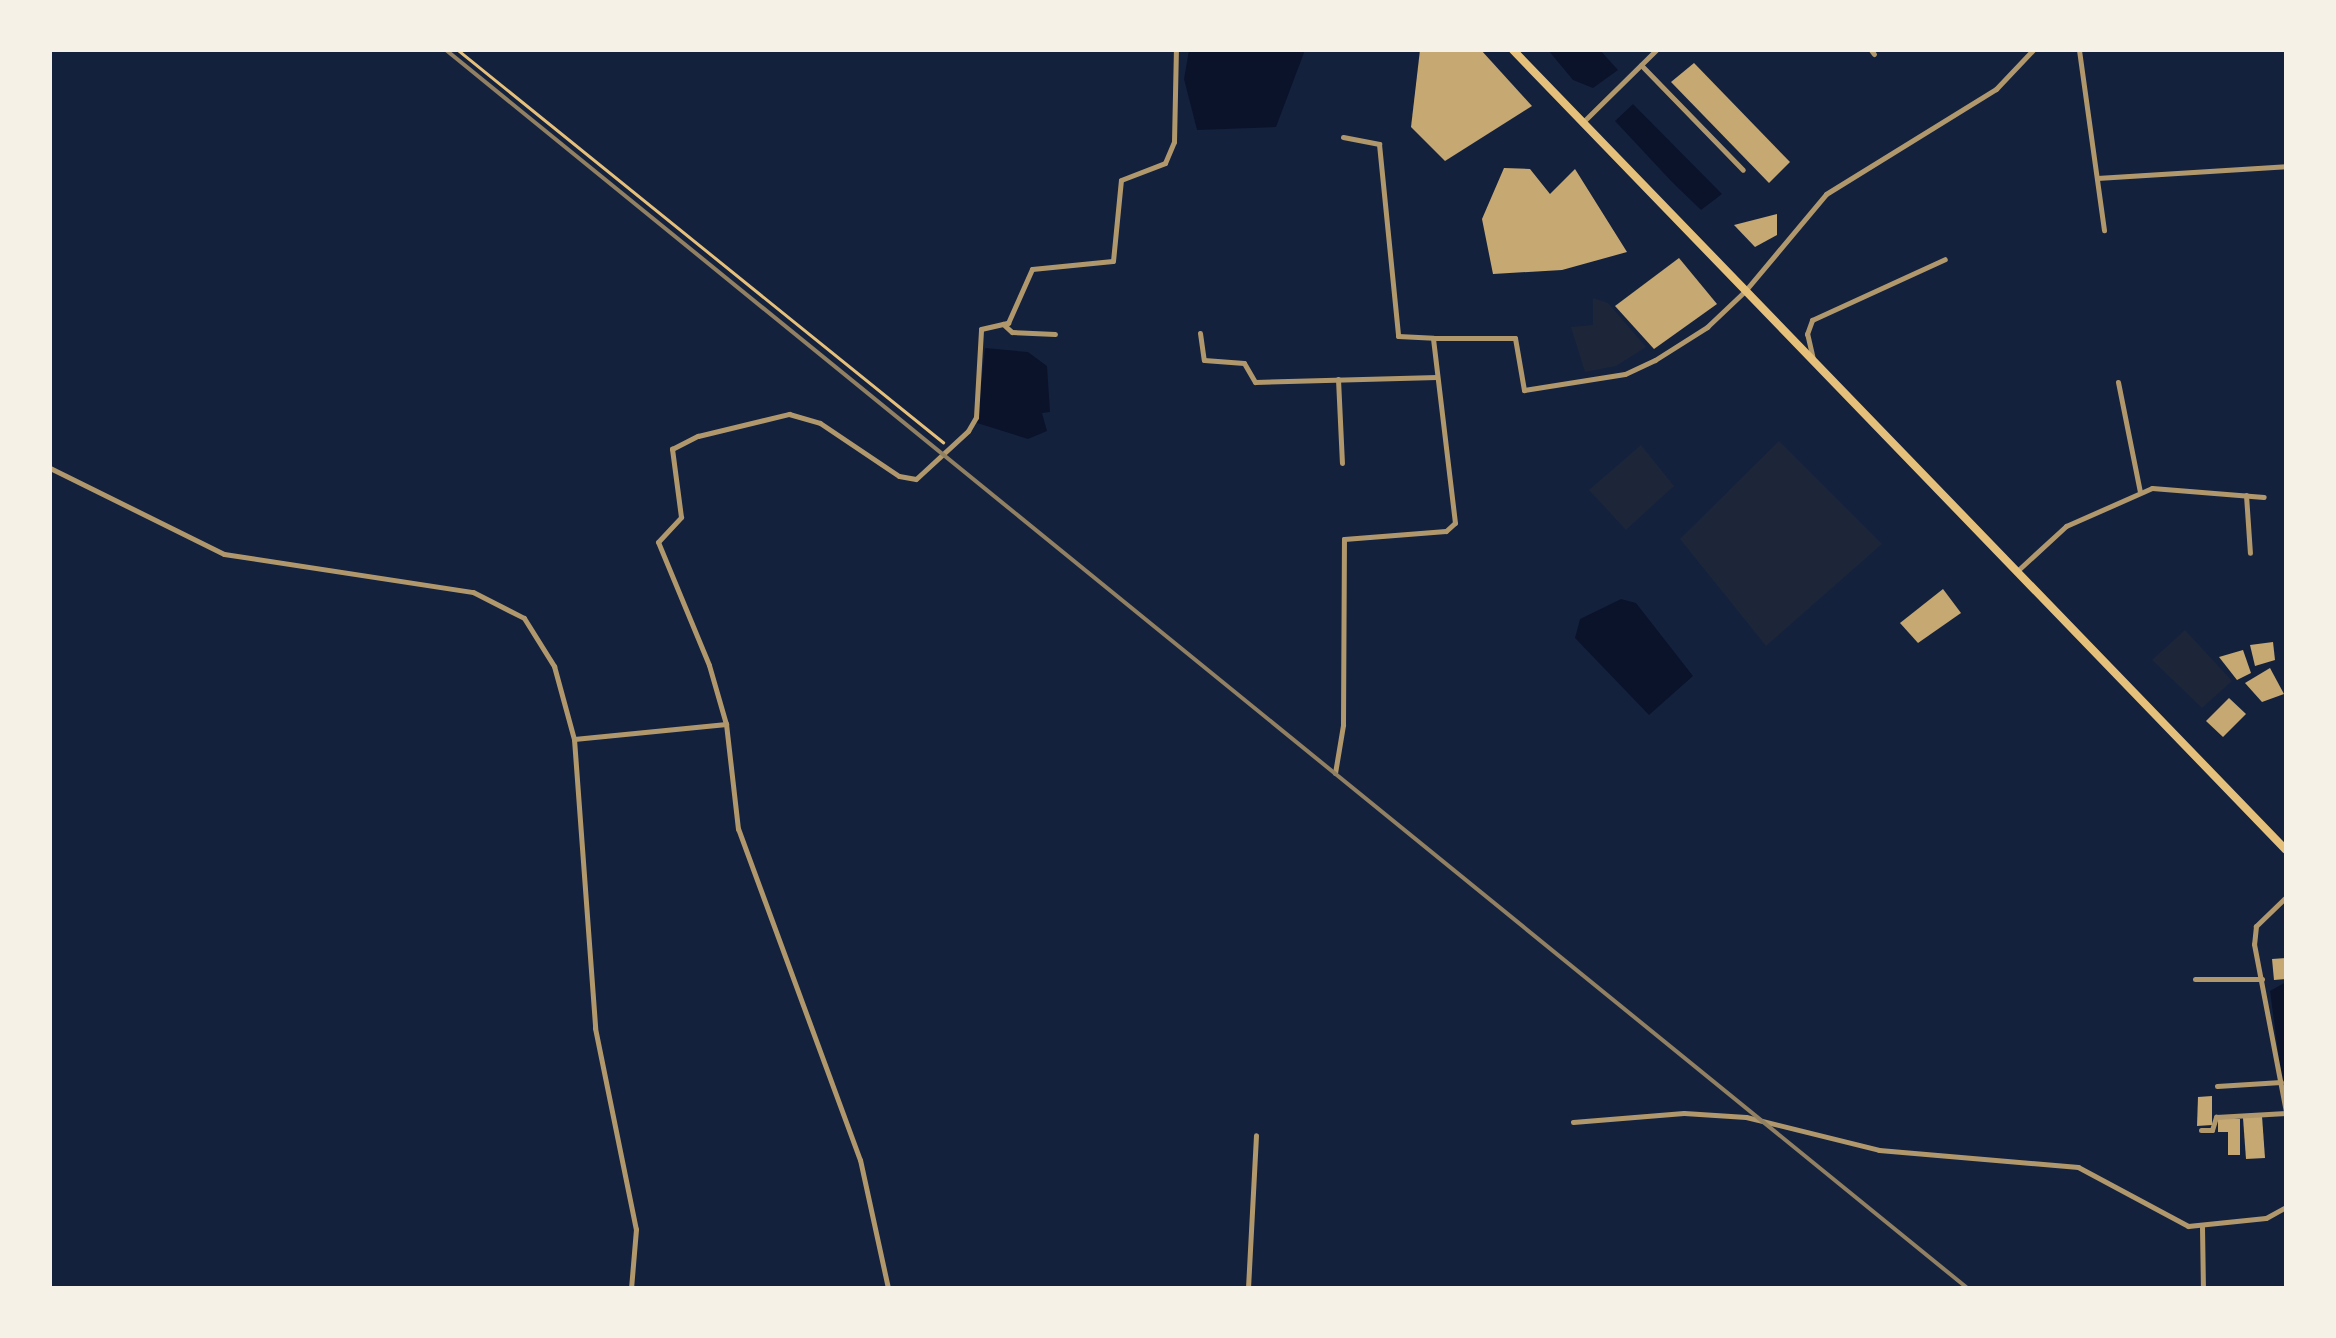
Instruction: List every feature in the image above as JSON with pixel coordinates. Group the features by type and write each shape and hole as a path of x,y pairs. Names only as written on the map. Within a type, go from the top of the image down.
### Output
{"main road":[{"path":"1513,50 2286,850"}],"street":[{"path":"888,1288 860,1160 738,829 726,724 658,542 681,517 672,449 698,436 789,414 820,423 908,480 951,448 976,417 981,330 1002,324 1018,310 1032,269 1113,261 1121,180 1165,163 1174,142 1176,50"},
{"path":"1582,123 1656,50"},
{"path":"1343,138 1379,144 1398,336 1515,338 1522,387 1529,389 1625,374 1708,327 1745,291 1826,194 1996,89 2033,50"},
{"path":"2080,50 2104,230"},
{"path":"1640,65 1743,170"},
{"path":"2097,178 2286,166"},
{"path":"1814,362 1808,334 1812,320 1945,259"},
{"path":"1002,324 1012,332 1055,334"},
{"path":"1200,333 1204,360 1244,364 1255,382 1437,377"},
{"path":"1335,774 1343,725 1344,539 1454,525 1433,338"},
{"path":"1338,378 1342,463"},
{"path":"2118,382 2140,492"},
{"path":"50,468 224,554 352,569 473,592 524,618 554,666 574,739 595,1028 636,1229 631,1288"},
{"path":"2016,572 2066,526 2140,492 2178,486 2264,498"},
{"path":"2246,495 2250,553"},
{"path":"574,739 726,724"},
{"path":"2201,1130 2212,1130 2216,1116 2286,1113 2256,926 2286,896"},
{"path":"2196,979 2262,980"},
{"path":"2216,1086 2282,1082"},
{"path":"1573,1122 1684,1113 1742,1116 1878,1150 2078,1167 2158,1213 2202,1227 2286,1210"},
{"path":"1248,1288 1256,1135"},
{"path":"2202,1227 2204,1288"}],"path":[{"path":"458,50 951,448"}],"shaded area":[{"path":"1189,50 1305,50 1276,127 1197,130 1184,79"},
{"path":"1548,50 1600,50 1618,70 1593,88 1573,80"},
{"path":"1633,104 1722,194 1701,210 1672,182 1615,121"},
{"path":"1593,298 1608,303 1646,347 1616,366 1585,372 1571,327 1593,325"},
{"path":"985,348 1028,352 1047,366 1050,412 1042,413 1047,431 1028,439 977,423"},
{"path":"1779,441 1882,544 1766,646 1680,539"},
{"path":"1641,445 1674,486 1626,530 1589,490"},
{"path":"1621,599 1636,603 1693,676 1649,715 1575,638 1580,619"},
{"path":"2185,630 2232,681 2202,708 2152,660"},
{"path":"2286,982 2286,1081 2282,1081 2270,991"}],"building":[{"path":"1420,50 1481,50 1532,106 1445,161 1411,127"},
{"path":"1694,63 1790,162 1769,183 1671,82"},
{"path":"1504,168 1530,169 1550,194 1575,169 1627,252 1562,270 1493,274 1482,219"},
{"path":"1777,214 1777,235 1755,247 1734,225"},
{"path":"1679,258 1717,304 1654,349 1615,306"},
{"path":"1943,589 1961,613 1918,643 1900,623"},
{"path":"2273,642 2275,660 2255,666 2250,645"},
{"path":"2243,650 2251,673 2237,680 2219,657"},
{"path":"2270,668 2284,694 2262,702 2245,683"},
{"path":"2229,698 2246,714 2223,737 2206,721"},
{"path":"2286,958 2286,979 2274,980 2272,959"},
{"path":"2212,1096 2212,1125 2197,1126 2198,1097"},
{"path":"2262,1116 2265,1158 2246,1159 2243,1118"},
{"path":"2218,1119 2240,1119 2240,1155 2228,1155 2228,1132 2218,1132"}],"railway":[{"path":"446,50 1967,1288"}]}
